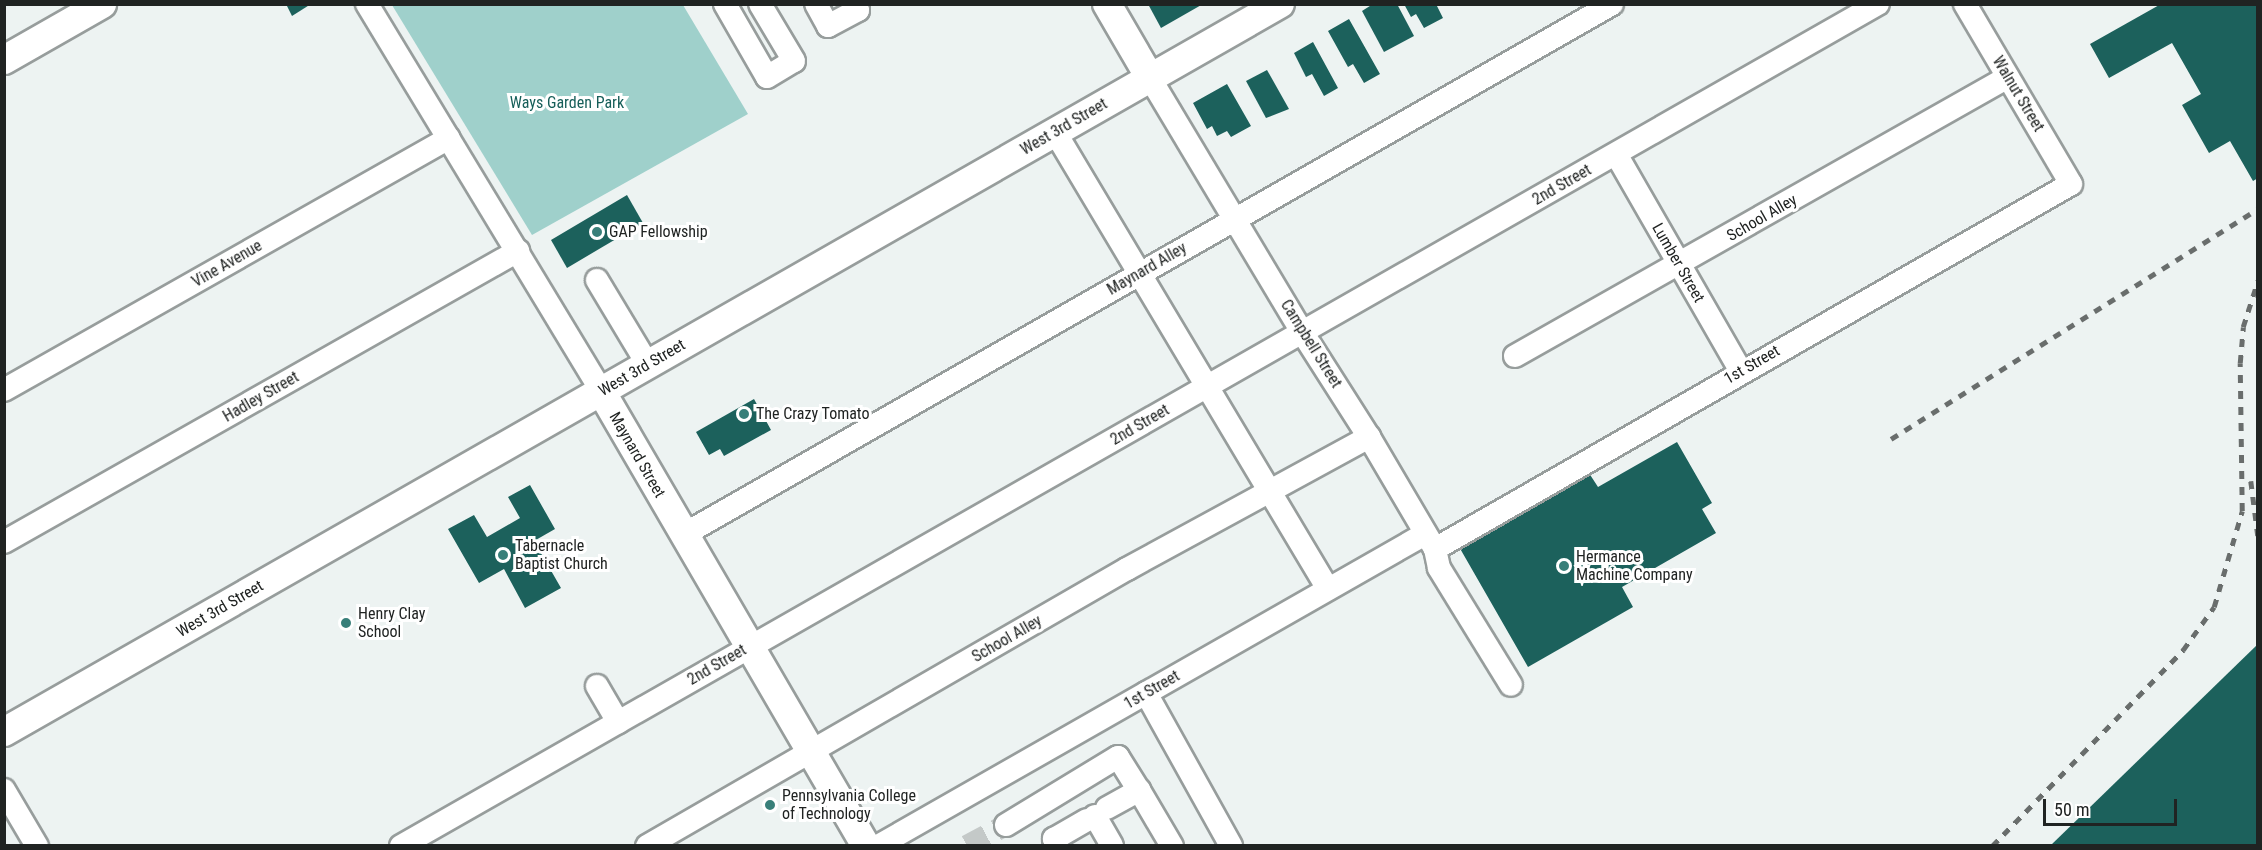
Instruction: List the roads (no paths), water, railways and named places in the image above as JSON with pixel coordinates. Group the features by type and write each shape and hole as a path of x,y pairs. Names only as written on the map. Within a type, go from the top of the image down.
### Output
{"main road":[{"name":"Campbell Street","path":"1107,4 1150,78"},
{"name":"West 3rd Street","path":"4,732 1280,4"},
{"path":"4,60 99,5"},
{"name":"Maynard Street","path":"601,391 748,648 866,846"}],"street":[{"name":"Maynard Street","path":"367,4 601,391"},
{"path":"725,4 767,77 794,61 760,4"},
{"path":"816,4 828,26 858,10 855,4"},
{"name":"Maynard Alley","path":"683,535 1612,4"},
{"name":"2nd Street","path":"400,846 1878,4"},
{"name":"Walnut Street","path":"1965,4 2071,184"},
{"name":"School Alley","path":"1515,356 1680,265 2008,77"},
{"name":"Campbell Street","path":"1150,78 1302,332 1370,436 1430,541 1439,568 1511,685"},
{"path":"1055,132 1137,275 1328,589"},
{"name":"Vine Avenue","path":"4,390 449,138"},
{"name":"Lumber Street","path":"1616,154 1741,371"},
{"name":"1st Street","path":"878,846 1328,589 1430,541 1741,371 2071,184"},
{"name":"Hadley Street","path":"4,542 518,251"},
{"path":"597,280 648,365"},
{"name":"School Alley","path":"647,846 1267,490 1370,436"},
{"path":"597,687 618,722"},
{"path":"1146,693 1231,846"},
{"path":"1006,825 1118,757 1172,846"},
{"path":"4,790 36,846"},
{"path":"1057,846 1054,839 1139,790"},
{"path":"1097,815 1112,846"}],"tunnel":[{"path":"967,846 1006,825"}],"railway":[{"path":"1891,439 2258,209"},
{"path":"1992,846 2183,650 2214,607 2242,511 2240,363 2243,327 2258,280"},
{"path":"2251,481 2258,536"}],"place":[{"name":"GAP Fellowship","path":"597,232"},
{"name":"The Crazy Tomato","path":"744,414"},
{"name":"Tabernacle Baptist Church","path":"503,555"},
{"name":"Hermance Machine Company","path":"1564,566"},
{"name":"Henry Clay School","path":"346,623"},
{"name":"Pennsylvania College of Technology","path":"770,805"}],"park label":[{"name":"Ways Garden Park","path":"567,103"}]}
